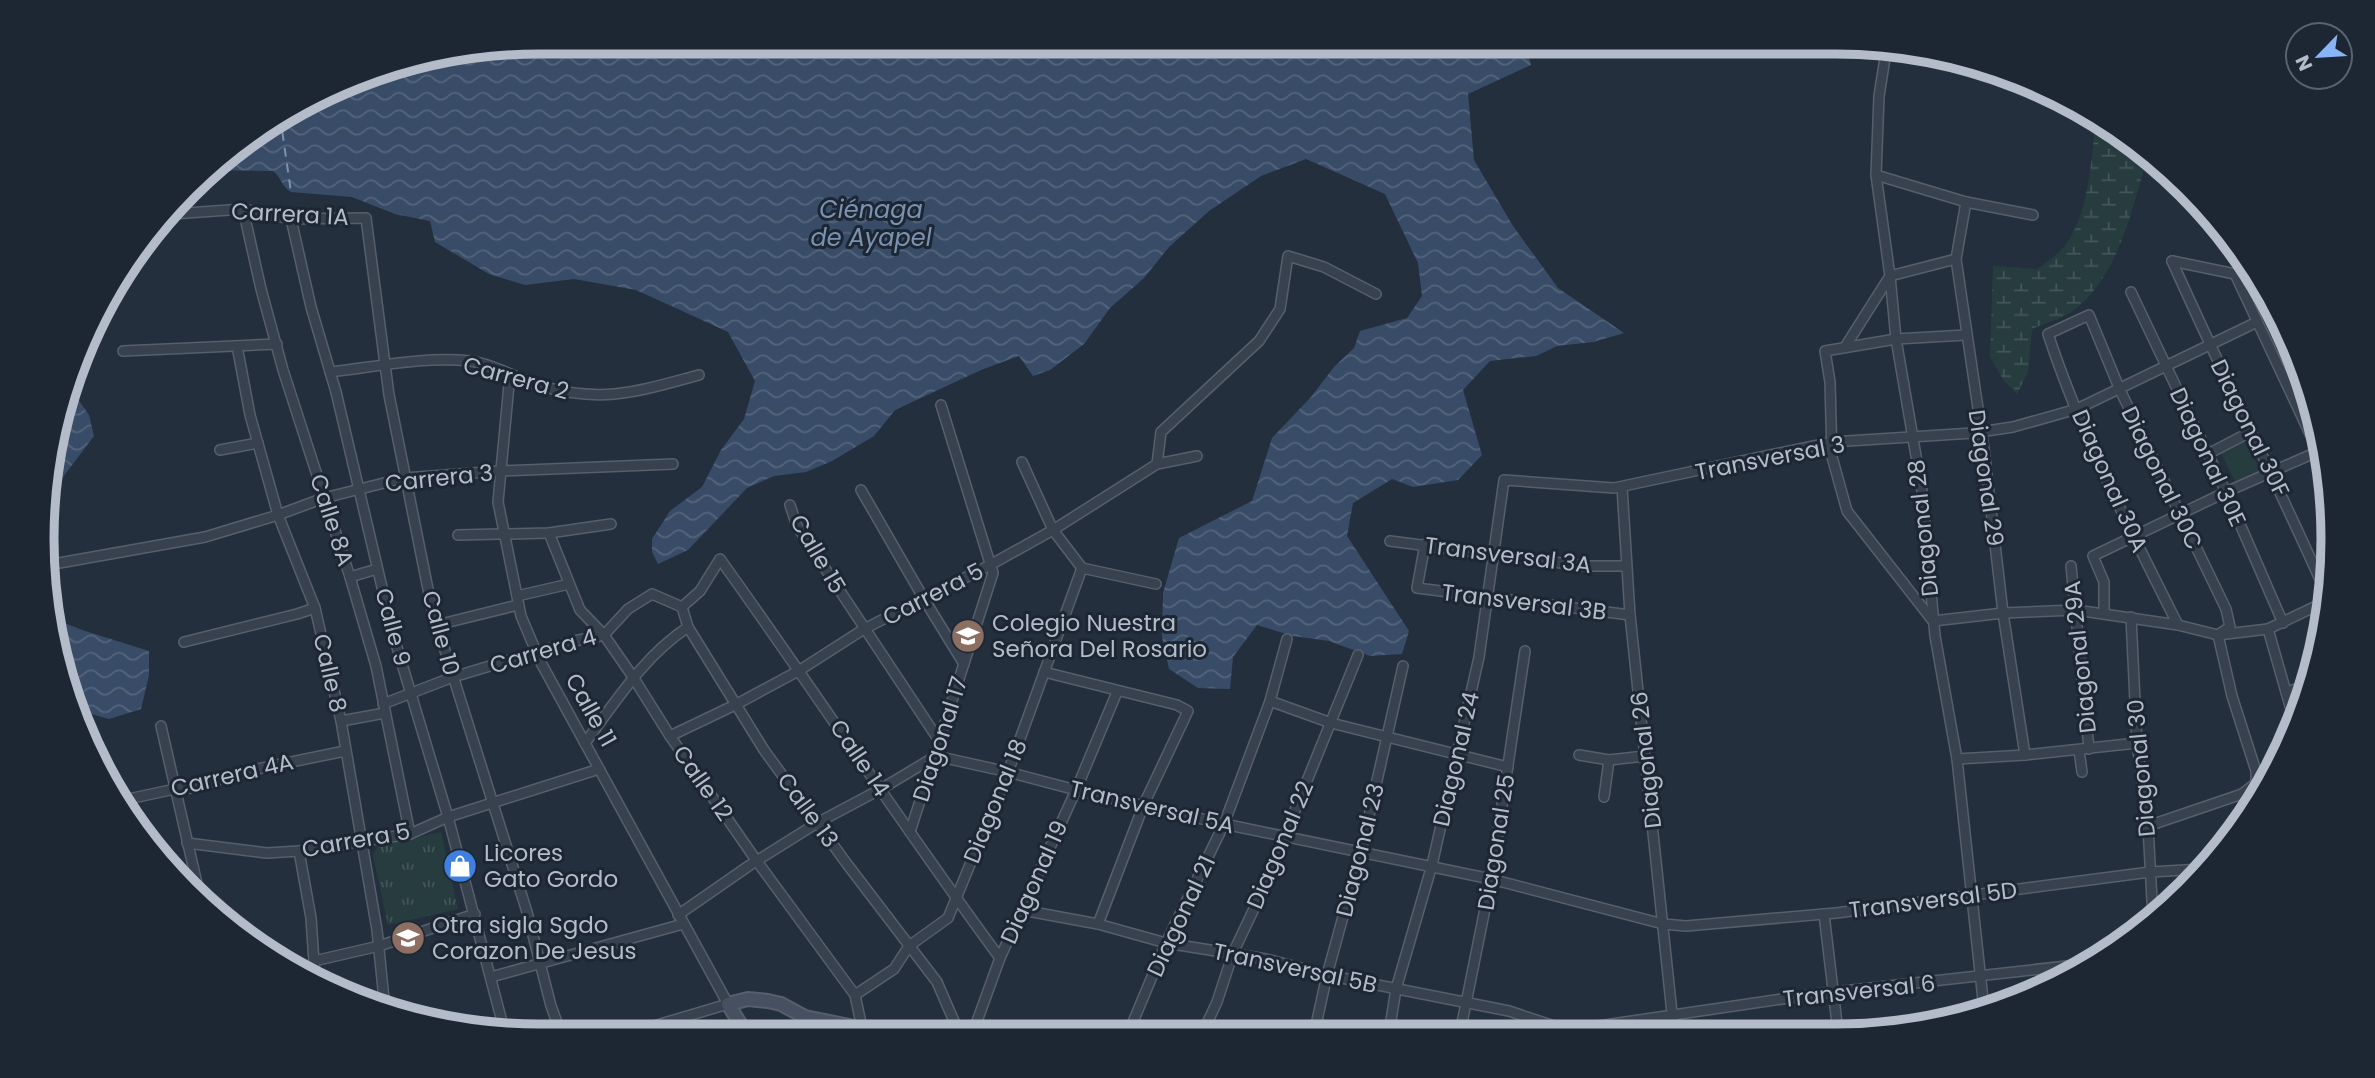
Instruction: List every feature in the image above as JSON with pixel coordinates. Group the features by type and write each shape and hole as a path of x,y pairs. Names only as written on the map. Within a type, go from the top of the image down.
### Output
{"main road":[{"path":"728,1004 748,999 781,1004 804,1017 841,1024"},
{"name":"Calle 11","path":"728,1004 740,1024"}],"street":[{"name":"Diagonal 28","path":"1886,57 1879,96 1876,175 1896,339 1922,491 1933,621 1957,759 1983,1001"},
{"path":"1876,175 1966,202 2033,215"},
{"name":"Diagonal 29","path":"1966,202 1956,259 2003,613 2025,755"},
{"name":"Carrera 1A","path":"180,213 243,209 291,219 366,218"},
{"name":"Calle 8A","path":"243,209 283,370 376,666 410,834"},
{"name":"Calle 10","path":"366,218 385,366 404,478 437,625 558,1024"},
{"name":"Calle 9","path":"291,219 377,569 475,914 502,1023"},
{"path":"1157,464 1161,432 1259,341 1280,309 1288,256 1324,267 1376,294"},
{"path":"1845,347 1890,276 1956,259"},
{"name":"Diagonal 30F","path":"2257,322 2235,274 2172,261 2319,576"},
{"name":"Diagonal 30E","path":"2131,292 2226,492 2283,623"},
{"name":"Diagonal 30C","path":"2048,334 2089,315 2120,390 2225,609 2230,627 2218,635"},
{"path":"2077,410 2257,322 2307,425"},
{"name":"Diagonal 30A","path":"2048,334 2077,410 2178,625"},
{"path":"1966,335 1896,339 1825,351 1830,383 1832,457 1847,511 1933,621 2003,613 2076,610 2178,625 2218,635 2268,629 2316,606"},
{"path":"122,351 277,344"},
{"name":"Calle 8","path":"237,346 250,415 278,515 315,608 341,721 379,946 384,998"},
{"name":"Carrera 2","path":"330,372 428,360 472,362 540,386 585,396 632,393 699,375"},
{"name":"Calle 11","path":"510,374 498,502 517,601 536,652 728,1004"},
{"path":"941,405 990,565"},
{"name":"Transversal 3","path":"1504,480 1614,488 1832,442 1981,432 2013,427 2077,410"},
{"path":"2208,454 2252,431"},
{"path":"220,450 258,443"},
{"path":"2104,613 2104,582 2093,556 2313,454"},
{"name":"Carrera 5","path":"670,736 737,704 800,670 864,629 1053,530 1157,464 1196,456"},
{"path":"1022,462 1053,530 1082,568 1157,584"},
{"name":"Carrera 3","path":"55,564 205,537 324,498 404,478 673,464"},
{"name":"Diagonal 24","path":"1390,1024 1396,989 1432,865 1479,656 1504,480"},
{"name":"Diagonal 26","path":"1622,487 1630,615 1673,1024"},
{"path":"861,490 923,599 964,664"},
{"name":"Calle 15","path":"790,505 797,526 940,742"},
{"path":"458,535 549,533 611,524"},
{"name":"Calle 12","path":"549,533 580,610 604,635 634,677 670,736 855,995 861,1024"},
{"name":"Transversal 3A","path":"1390,541 1585,566 1626,566"},
{"name":"Transversal 3B","path":"1425,544 1418,588 1630,615"},
{"name":"Calle 14","path":"682,607 701,591 720,559 1000,958"},
{"name":"Diagonal 17","path":"910,832 993,573 990,565"},
{"name":"Diagonal 29A","path":"2071,566 2084,749 2082,772"},
{"name":"Diagonal 18","path":"855,995 894,969 909,946 948,918 1008,772 1082,568"},
{"path":"350,577 377,569"},
{"path":"437,625 569,584"},
{"name":"Carrera 4","path":"341,721 384,708 411,693 453,677 604,635 628,609 652,594 682,607"},
{"name":"Calle 13","path":"682,607 688,627 764,750 937,982 955,1024"},
{"path":"184,642 315,608"},
{"name":"Diagonal 30","path":"2130,617 2137,743 2148,826 2152,906"},
{"path":"585,743 634,677 671,638 688,627"},
{"path":"2268,629 2290,707"},
{"path":"2218,635 2232,696 2256,771 2256,781"},
{"name":"Diagonal 21","path":"1132,1024 1166,943 1224,824 1270,701 1287,639"},
{"name":"Diagonal 25","path":"1462,1024 1492,879 1525,650"},
{"name":"Diagonal 22","path":"1207,1024 1233,953 1261,894 1358,655"},
{"name":"Diagonal 23","path":"1316,1024 1326,975 1361,851 1403,666"},
{"path":"1044,672 1177,705 1188,711 1144,804 1098,924"},
{"path":"2286,692 2297,689"},
{"name":"Diagonal 19","path":"976,1024 1000,958 1117,692"},
{"path":"1270,701 1331,723 1508,767"},
{"path":"161,726 197,882"},
{"path":"1957,759 2137,743"},
{"name":"Carrera 4A","path":"130,799 192,788 247,771 345,751"},
{"path":"1579,755 1609,760 1645,756"},
{"path":"491,977 541,964 681,919 757,860 936,756"},
{"name":"Transversal 5A","path":"936,756 1224,824 1432,865 1663,924"},
{"path":"1604,797 1609,760"},
{"name":"Carrera 5","path":"187,843 267,853 299,851 410,834 448,817 599,769"},
{"path":"2242,794 2254,785"},
{"path":"2148,826 2251,789"},
{"path":"2242,794 2247,796"},
{"path":"299,851 311,918 315,969"},
{"name":"Transversal 5D","path":"1663,924 1686,926 1824,914 2150,872 2190,870"},
{"name":"Transversal 5B","path":"1022,909 1098,924 1166,943 1266,959 1326,975 1509,1010 1549,1024"},
{"path":"314,961 379,946 475,914"},
{"path":"1824,914 1837,1024"},
{"name":"Transversal 6","path":"1606,1024 1816,994 2064,966"},
{"path":"660,1024 728,1004"},
{"path":"804,1017 813,1024"}],"green space":[{"path":"2095,130 2145,166 2122,239 2102,279 2089,296 2069,314 2032,329 2028,372 2017,394 2004,381 1990,357 1993,266 2037,269 2063,248 2079,220 2091,167"},
{"path":"2245,438 2261,473 2236,484 2219,449"},
{"path":"441,832 458,909 388,925 373,855 378,846"}],"water":[{"name":"Ciénaga de Ayapel","path":"1528,54 1531,65 1468,94 1474,160 1513,226 1558,288 1624,333 1593,342 1557,346 1536,356 1490,361 1463,390 1482,455 1458,480 1413,487 1392,479 1353,503 1347,536 1409,631 1402,654 1370,656 1329,641 1293,636 1257,625 1233,657 1230,689 1198,688 1169,669 1162,636 1163,593 1179,538 1252,501 1272,438 1354,348 1360,331 1407,318 1422,296 1418,263 1385,194 1306,159 1261,176 1209,211 1169,247 1144,278 1110,308 1084,344 1050,370 1033,376 1019,356 981,370 895,410 874,436 832,461 806,472 774,476 747,488 688,550 658,564 652,552 652,539 670,511 702,487 721,450 744,419 755,381 728,332 636,290 574,279 525,285 489,274 435,242 430,221 395,214 352,197 291,192 273,171 225,170 297,119 353,91 414,71 476,58 507,55"},
{"path":"76,396 89,415 94,436 58,480"},
{"path":"62,622 149,651 149,675 141,709 109,719 87,713 71,664"}],"ferry route":[{"path":"282,129 291,192"}],"place":[{"name":"Colegio Nuestra Señora Del Rosario","path":"968,636"},
{"name":"Licores Gato Gordo","path":"460,866"},
{"name":"Otra sigla Sgdo Corazon De Jesus","path":"408,938"}]}
